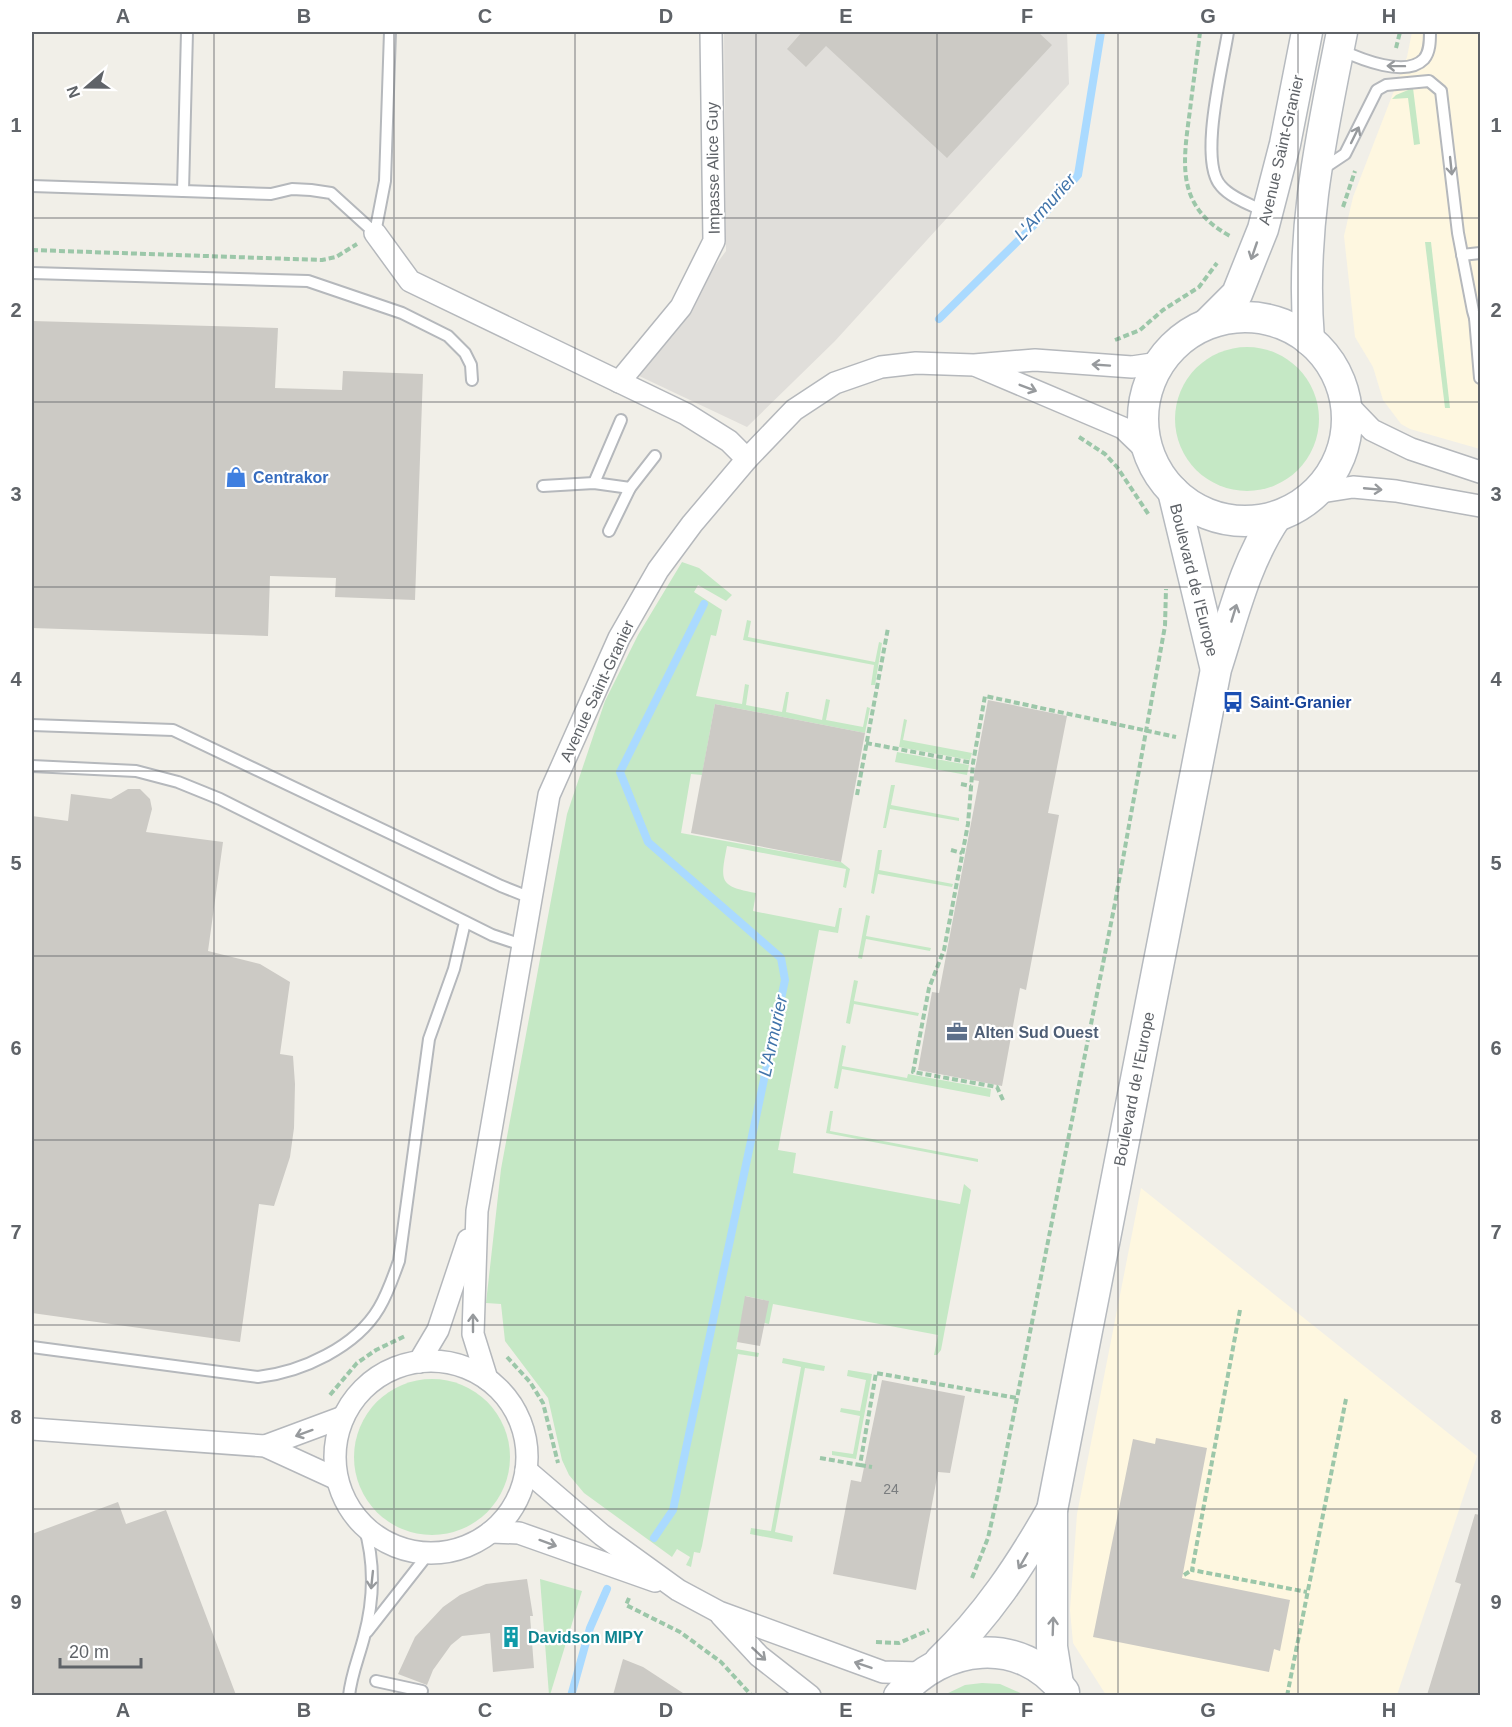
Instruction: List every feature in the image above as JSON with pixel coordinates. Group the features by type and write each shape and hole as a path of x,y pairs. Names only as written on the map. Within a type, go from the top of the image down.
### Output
{"street":[{"name":"Impasse Alice Guy","path":"619,382 681,308 714,241 711,32"},
{"name":"Avenue Saint-Granier","path":"1208,323 1237,294 1268,213 1307,32"},
{"path":"1309,340 1306,254 1314,175 1341,40"},
{"path":"375,233 410,281 686,414 729,441 747,459"},
{"path":"1234,317 1261,318 1286,326 1309,340 1333,368 1346,403 1347,428 1341,452 1330,474 1315,493 1297,507 1276,517 1243,521 1210,515 1190,505 1173,491 1155,466 1148,452 1143,430 1143,406 1149,384 1159,363 1180,340 1208,323 1234,317"},
{"name":"Avenue Saint-Granier","path":"488,1379 474,1334 477,1211 549,795 619,638 663,563 747,459 794,411 834,383 880,367 904,364 974,365 1035,360 1132,367 1159,363"},
{"name":"Avenue Saint-Granier","path":"974,365 1123,428 1148,452"},
{"path":"1346,403 1372,430 1411,449 1479,467"},
{"path":"1315,493 1353,487 1396,491 1480,506"},
{"name":"Boulevard de l'Europe","path":"1173,491 1216,669"},
{"name":"Boulevard de l'Europe","path":"1063,1690 1052,1647 1052,1510 1216,669 1246,571 1258,543 1276,517"},
{"name":"Avenue Saint-Granier","path":"418,1362 438,1330 477,1211"},
{"path":"418,1362 450,1362 488,1379 514,1410 523,1429 527,1449 526,1470 515,1503 491,1532 459,1550 429,1554 394,1546 364,1526 344,1499 338,1479 335,1450 343,1418 364,1387 395,1367 418,1362"},
{"path":"265,1446 343,1418"},
{"path":"32,1429 265,1446 338,1479"},
{"path":"526,1470 602,1535 678,1590 719,1612 883,1672 930,1667"},
{"name":"Boulevard de l'Europe","path":"899,1695 989,1610 1017,1571 1052,1510"},
{"path":"491,1532 519,1533 678,1590"},
{"path":"719,1612 759,1656 810,1695"},
{"name":"Boulevard de l'Europe","path":"930,1667 982,1652 1003,1654 1042,1670 1063,1690"}],"lane":[{"path":"183,191 187,32"},
{"path":"375,233 385,181 390,32"},
{"path":"1228,32 1210,154 1213,171 1221,186 1268,213"},
{"path":"1341,40 1390,67 1416,65 1424,60 1429,50 1430,32"},
{"path":"1314,175 1345,154 1377,90 1386,86 1429,81 1440,91 1462,255 1478,319 1480,378"},
{"path":"32,186 271,194 292,189 311,190 331,193 375,233"},
{"path":"1462,255 1480,253"},
{"path":"32,273 308,281 402,313 448,336 465,353 471,365 472,380"},
{"path":"594,483 621,420"},
{"path":"609,531 630,488 655,456"},
{"path":"543,486 594,483 630,488"},
{"path":"32,725 173,730 501,886 531,898"},
{"path":"32,766 136,771 178,782 220,799 465,922 522,945"},
{"path":"32,1347 258,1377 279,1375 321,1357 353,1337 368,1323 390,1287 399,1261 429,1039 454,969 465,922"},
{"path":"349,1695 364,1635 373,1573 371,1549 364,1526"},
{"path":"364,1635 429,1554"},
{"path":"376,1680 422,1691"}],"path":[{"path":"1226,242 1241,199"},
{"path":"32,249 322,260 336,257 375,233"},
{"path":"1091,364 1098,345 1140,330 1163,310 1199,287 1220,256"},
{"path":"1081,409 1077,426 1079,438 1105,454 1117,467 1137,500 1155,522"},
{"path":"970,1583 988,1538 1017,1398 1147,730 1165,626 1166,579"},
{"path":"857,795 888,628"},
{"path":"1003,1100 997,1087 913,1072 929,988 944,950 962,853 978,722 985,696 1182,738"},
{"path":"866,743 973,763"},
{"path":"961,784 971,786"},
{"path":"951,850 962,853"},
{"path":"1192,1570 1240,1310"},
{"path":"324,1402 357,1363 412,1331"},
{"path":"502,1348 509,1360 530,1382 543,1403 559,1468"},
{"path":"860,1465 876,1372 1017,1398"},
{"path":"1287,1695 1346,1400"},
{"path":"820,1458 872,1467"},
{"path":"1184,1575 1192,1570 1307,1592"},
{"path":"632,1590 626,1605 680,1632 721,1662 752,1695"},
{"path":"843,1658 851,1650 868,1642 899,1643 933,1628"}],"shaded area":[{"path":"724,32 1067,32 1069,84 835,341 747,427 635,374 726,251"},
{"path":"1412,32 1480,32 1480,449 1410,429 1401,424 1383,400 1373,367 1355,337 1344,236 1353,197 1407,57"},
{"path":"1141,1188 1477,1456 1397,1695 1106,1695 1073,1643 1070,1610 1077,1514"}],"green space":[{"path":"1413,88 1420,144 1414,145 1408,98 1392,99"},
{"path":"1425,242 1431,242 1450,408 1445,408"},
{"path":"1247,347 1275,352 1298,368 1314,391 1319,419 1314,447 1298,470 1275,486 1247,491 1219,486 1196,470 1180,447 1175,419 1180,391 1196,368 1219,352"},
{"path":"682,562 699,568 732,595 726,601 698,585 694,592 722,610 716,636 711,635 696,696 742,704 745,684 749,685 746,705 782,712 786,692 789,692 786,712 822,720 826,699 830,700 826,720 863,727 867,707 870,708 865,733 715,704 702,775 691,774 681,833 841,862 850,869 846,888 843,887 846,869 727,846 723,868 725,880 735,888 756,893 753,911 835,927 839,908 842,908 838,933 819,930 778,1150 796,1153 793,1173 960,1204 964,1184 971,1190 941,1350 937,1355 934,1355 938,1335 773,1304 769,1324 764,1323 768,1301 746,1296 736,1349 759,1353 758,1357 738,1354 702,1546 700,1553 694,1552 691,1567 686,1565 690,1557 677,1549 672,1557 584,1493 569,1475 562,1460 548,1398 505,1341 501,1304 486,1303 501,1169 567,814 605,701 638,635"},
{"path":"747,620 751,621 748,637 875,662 879,642 882,643 875,685 871,685 874,665 743,640"},
{"path":"904,719 907,720 903,740 972,753 970,760 899,747"},
{"path":"897,752 969,765 967,775 895,762"},
{"path":"891,785 895,785 891,805 959,818 959,821 890,809 886,828 883,828"},
{"path":"878,850 882,850 879,870 953,884 952,887 878,874 874,894 871,893"},
{"path":"866,915 870,916 866,936 931,948 930,951 866,939 862,959 858,958"},
{"path":"854,980 858,981 854,1001 919,1013 918,1016 854,1004 850,1024 846,1023"},
{"path":"842,1045 846,1046 842,1066 907,1078 908,1074 991,1089 990,1097 842,1069 838,1089 834,1088"},
{"path":"830,1111 833,1111 830,1131 978,1159 978,1162 826,1133"},
{"path":"783,1358 825,1366 824,1371 805,1368 775,1532 793,1536 792,1542 750,1534 751,1528 771,1531 801,1367 782,1363"},
{"path":"848,1370 872,1374 856,1459 832,1455 832,1451 853,1454 860,1416 840,1412 841,1408 860,1411 866,1380 847,1376"},
{"path":"432,1379 447,1380 462,1385 487,1402 504,1427 509,1442 509,1472 504,1487 487,1512 462,1529 447,1534 432,1535 417,1534 402,1529 377,1512 360,1487 355,1472 354,1457 355,1442 360,1427 377,1402 402,1385 417,1380"},
{"path":"540,1579 582,1591 550,1695 549,1695"},
{"path":"1000,1684 1025,1695 944,1695 965,1685"}],"building":[{"path":"802,32 1038,32 1052,45 947,158 826,46 806,67 787,49"},
{"path":"32,321 278,328 275,388 342,390 343,371 423,374 415,600 335,597 336,578 270,576 268,636 32,628"},
{"path":"988,700 1067,716 1048,813 1059,815 1026,990 1020,988 1002,1086 918,1070 932,992 939,993 979,781 973,780"},
{"path":"715,704 865,733 841,862 691,833"},
{"path":"128,789 140,789 150,799 152,809 146,832 223,842 208,951 260,964 290,982 280,1054 293,1056 294,1128 290,1157 274,1206 259,1204 240,1342 32,1313 32,816 68,821 71,794 111,799"},
{"path":"745,1296 769,1301 760,1346 737,1342"},
{"path":"882,1380 965,1396 950,1473 938,1472 916,1590 833,1574 851,1480 861,1482"},
{"path":"1156,1438 1207,1448 1182,1578 1290,1600 1280,1651 1274,1649 1269,1672 1093,1637 1133,1439 1155,1444"},
{"path":"118,1502 126,1524 166,1510 236,1695 32,1695 32,1534"},
{"path":"1475,1514 1480,1515 1480,1695 1427,1695 1461,1584 1455,1582"},
{"name":"Davidson MIPY","path":"527,1579 533,1616 530,1616 534,1668 493,1672 490,1633 462,1636 451,1645 433,1670 427,1685 398,1674 415,1637 443,1607 460,1595 486,1584"},
{"path":"623,1659 643,1667 686,1695 613,1695"}],"waterway":[{"name":"L'Armurier","path":"939,319 1039,220 1078,175 1101,32"},
{"name":"L'Armurier","path":"654,1538 673,1510 785,980 781,958 648,842 620,772 704,604"},
{"name":"L'Armurier","path":"571,1696 590,1628 607,1589"}],"place":[{"name":"Centrakor","path":"236,477"},
{"name":"Saint-Granier","path":"1233,702"},
{"name":"Alten Sud Ouest","path":"957,1032"},
{"name":"Davidson MIPY","path":"511,1637"}]}
